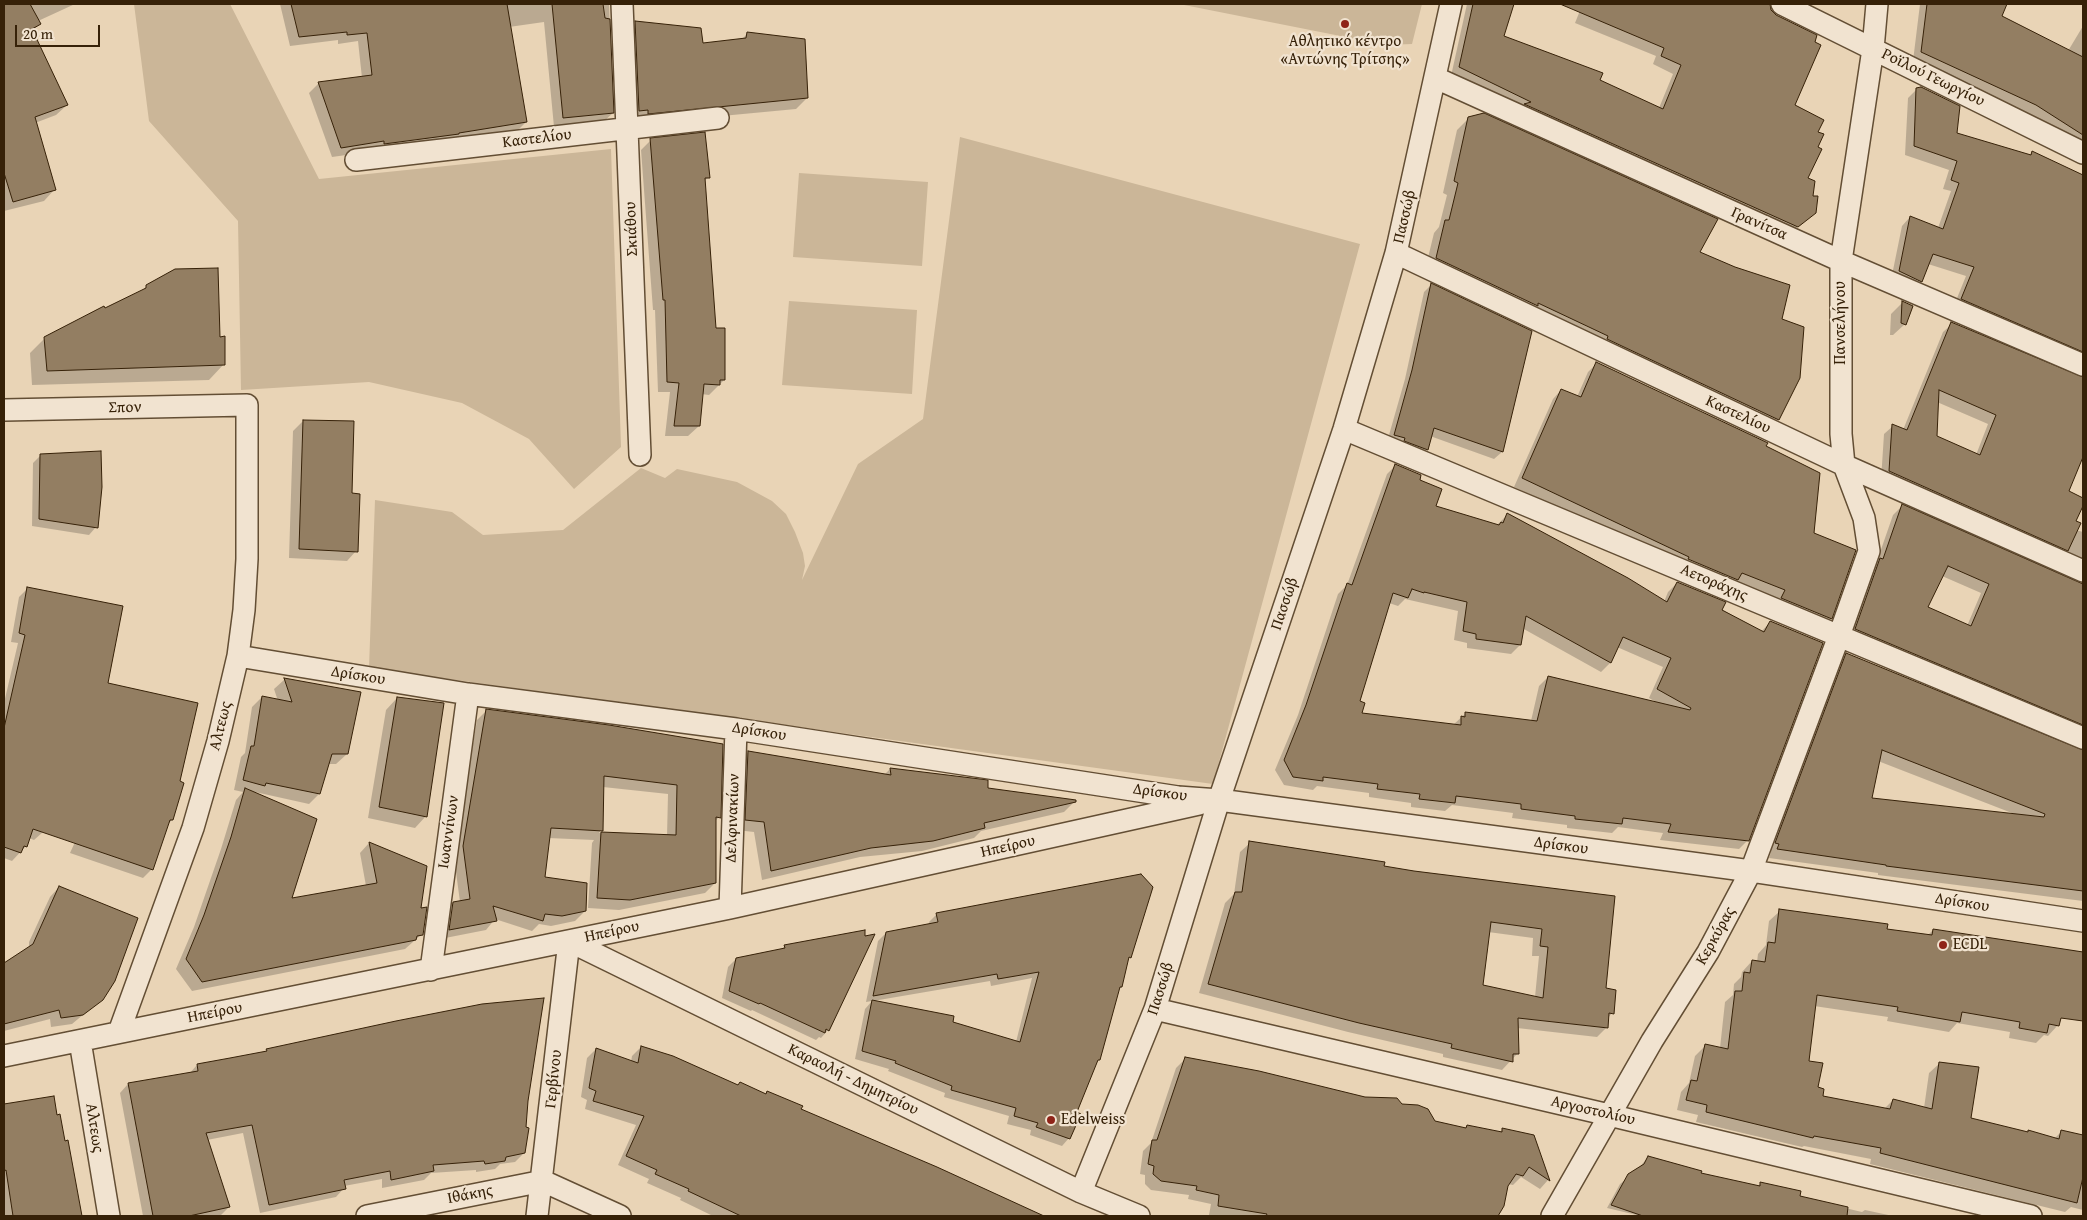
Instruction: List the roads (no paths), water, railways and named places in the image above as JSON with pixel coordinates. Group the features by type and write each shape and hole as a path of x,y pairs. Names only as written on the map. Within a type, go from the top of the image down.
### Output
{"street":[{"name":"Σκιάθου","path":"622,4 640,455"},
{"name":"Πασσώβ","path":"1081,1192 1156,1009 1219,800 1344,429 1396,253 1451,4"},
{"name":"Ροϊλού Γεωργίου","path":"1782,4 2083,153"},
{"name":"Πανσελήνου","path":"1840,636 1869,551 1864,518 1844,465 1841,434 1841,261 1873,49 1877,4"},
{"name":"Γρανίτσα","path":"1436,78 1841,261 2083,365"},
{"name":"Καστελίου","path":"356,160 718,118"},
{"name":"Καστελίου","path":"1396,253 1844,465 2083,571"},
{"name":"Σπον","path":"4,410 247,405"},
{"name":"Αλτεως","path":"119,1032 193,828 218,741 238,656 244,610 247,559 247,405"},
{"name":"Αετοράχης","path":"1344,429 2083,738"},
{"name":"Κερκύρας","path":"1552,1216 1708,952 1751,871 1840,636"},
{"name":"Δρίσκου","path":"238,656 468,694 736,729 1178,796 1751,871 2083,921"},
{"name":"Ιωαννίνων","path":"431,970 468,694"},
{"name":"Δελφινακίων","path":"730,908 736,729"},
{"name":"Ηπείρου","path":"4,1056 730,908 1219,800"},
{"name":"Γερβίνου","path":"537,1216 569,941"},
{"name":"Καραολή - Δημητρίου","path":"569,941 1081,1192 1139,1216"},
{"name":"Αργοστολίου","path":"1156,1009 2030,1216"},
{"name":"Αλτεως","path":"80,1040 109,1216"},
{"name":"Ιθάκης","path":"368,1216 542,1181"},
{"path":"542,1181 620,1216"}],"place":[{"name":"Αθλητικό κέντρο «Αντώνης Τρίτσης»","path":"1345,24"},
{"name":"ECDL","path":"1943,945"},
{"name":"Edelweiss","path":"1051,1120"}]}
